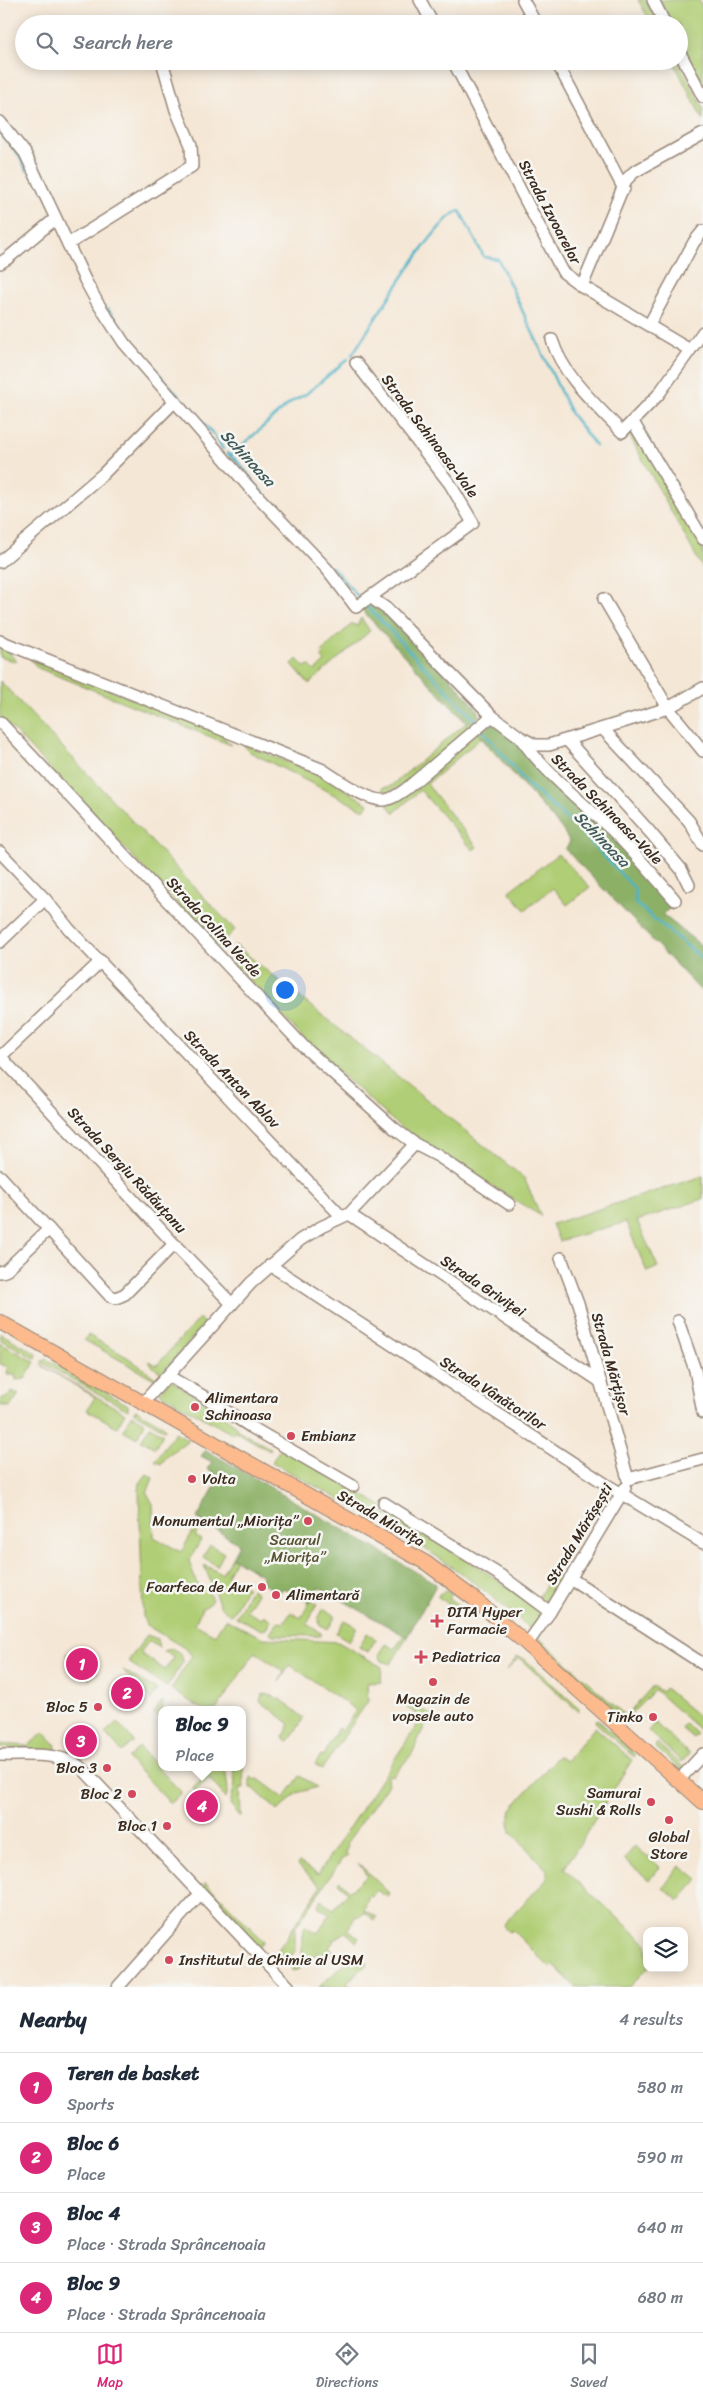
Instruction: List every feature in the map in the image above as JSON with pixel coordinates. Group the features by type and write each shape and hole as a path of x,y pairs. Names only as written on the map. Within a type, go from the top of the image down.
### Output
{"main road":[{"name":"Strada Miorița","path":"0,1322 419,1558 447,1577 527,1644 703,1802"}],"street":[{"path":"420,0 428,15"},
{"path":"524,0 532,15"},
{"path":"653,0 660,15"},
{"path":"688,68 703,97"},
{"path":"71,242 192,166 191,145 176,110 165,70"},
{"name":"Strada Izvoarelor","path":"458,70 563,272 582,286 690,350"},
{"path":"561,70 624,189"},
{"name":"Strada Schinoasa-Vale","path":"0,122 25,153 55,219 71,242 96,302 124,343 248,486 326,569 364,601 387,609 492,716 520,737 535,745 549,745 668,708 703,688"},
{"path":"582,286 624,189 626,180 634,172 703,134"},
{"path":"0,263 55,219"},
{"path":"650,325 694,242 703,231"},
{"path":"552,340 557,356 570,376 622,432 634,422 675,373 702,335"},
{"name":"Strada Schinoasa-Vale","path":"356,363 450,484 473,523 364,601"},
{"path":"0,562 109,468 175,401"},
{"path":"634,422 703,539"},
{"path":"604,599 668,708 703,751"},
{"path":"0,641 321,769 367,796 380,800 392,798 406,789 492,716"},
{"name":"Strada Colina Verde","path":"0,722 304,1047 414,1144"},
{"path":"603,729 689,821 703,844"},
{"name":"Strada Schinoasa-Vale","path":"520,737 532,755 569,792 614,832 675,900"},
{"name":"Strada Schinoasa-Vale","path":"567,740 649,831 681,869 690,885"},
{"name":"Strada Anton Ablov","path":"0,852 45,899 69,929 345,1215"},
{"path":"0,942 45,899"},
{"path":"0,1056 101,961"},
{"name":"Strada Sergiu Rădăuțanu","path":"0,1056 232,1304"},
{"path":"143,1403 232,1304 270,1265 300,1240 345,1215 414,1144 438,1156 509,1204"},
{"path":"0,1176 107,1293 116,1298 125,1294 174,1244"},
{"name":"Strada Griviței","path":"345,1215 601,1382"},
{"path":"0,1272 5,1271 49,1229"},
{"name":"Strada Mărțișor","path":"561,1258 578,1303 628,1479"},
{"name":"Strada Vânătorilor","path":"270,1265 528,1434 703,1543"},
{"path":"678,1321 694,1370 703,1413"},
{"name":"Strada Miorița","path":"168,1376 353,1486"},
{"name":"Strada Mărășești","path":"527,1644 550,1612 623,1493 628,1479 703,1459"},
{"name":"Strada Miorița","path":"384,1503 503,1577 550,1612"},
{"path":"570,1578 703,1664"},
{"path":"679,1780 703,1754"},
{"path":"0,1755 58,1757 74,1762 289,1987"},
{"path":"118,1987 200,1894"}],"green space":[{"path":"638,0 645,0 653,15 647,15"},
{"path":"660,0 699,0 703,8 703,85 688,56 688,15 668,15"},
{"path":"678,70 683,70 703,108 703,120"},
{"path":"635,433 703,548 703,569 629,435"},
{"path":"367,602 375,604 446,673 479,711 479,717 471,728 361,609"},
{"path":"361,618 370,631 309,684 292,664 297,659 305,667 309,665 315,671 325,661 321,657 324,654 322,651 352,624 357,626"},
{"path":"0,648 7,650 17,662 0,657"},
{"path":"30,659 220,733 231,745 38,668"},
{"path":"0,681 235,930 218,947 0,716"},
{"path":"466,723 471,728 429,765 396,789 385,793 382,788 391,786"},
{"path":"498,724 608,832 668,897 672,907 662,914 703,947 703,993 565,849 570,842 562,829 477,733 489,725"},
{"path":"477,733 481,738 427,784 477,847 473,850 420,790 394,813 387,805"},
{"path":"243,744 329,779 368,804 364,810 250,752"},
{"path":"558,854 590,887 567,905 553,888 525,910 509,891"},
{"path":"235,945 524,1178 541,1216 448,1159 412,1134 409,1135 316,1052 226,955"},
{"path":"703,1176 703,1199 637,1221 658,1267 647,1272 626,1222 559,1241 552,1224"},
{"path":"199,1318 205,1324 162,1373 154,1368 149,1361 157,1365"},
{"path":"0,1333 37,1354 36,1359 0,1339"},
{"path":"88,1335 129,1358 157,1379 84,1340"},
{"path":"0,1343 35,1362 25,1379 16,1380 15,1375 7,1375 8,1367 0,1364"},
{"path":"46,1359 128,1405 128,1410 41,1362"},
{"path":"41,1365 125,1413 117,1427 87,1410 95,1397"},
{"path":"170,1380 212,1406 212,1408 237,1426 236,1429 271,1449 270,1451 235,1431 232,1434 160,1393"},
{"path":"12,1391 19,1394 10,1407 0,1405 1,1398 6,1398"},
{"path":"136,1410 164,1426 165,1430 133,1412"},
{"path":"132,1415 145,1423 137,1438 123,1430"},
{"path":"150,1426 163,1434 155,1448 141,1440"},
{"path":"175,1432 187,1439 187,1441 168,1455 161,1464 155,1461"},
{"path":"284,1449 385,1508 382,1512 389,1515 380,1522 272,1462 278,1452"},
{"name":"Scuarul „Miorița”","path":"206,1450 435,1583 435,1587 407,1637 319,1587 310,1603 283,1588 279,1593 260,1582 263,1576 232,1557 239,1544 197,1518 220,1477 207,1469 212,1462 201,1456"},
{"path":"147,1474 153,1478 147,1493 153,1504 154,1537 181,1552 199,1521 203,1523 195,1536 201,1540 189,1561 198,1587 208,1590 212,1600 207,1606 202,1608 195,1624 215,1635 225,1619 263,1638 338,1642 382,1667 381,1682 367,1683 368,1701 322,1769 315,1764 321,1755 323,1756 338,1728 342,1731 356,1710 290,1665 279,1682 284,1672 255,1652 219,1706 197,1706 171,1689 192,1656 186,1649 146,1625 143,1617 140,1483"},
{"path":"397,1515 546,1611 535,1628 530,1629 495,1599 460,1573 424,1548 385,1525"},
{"path":"210,1545 224,1553 217,1566 203,1557"},
{"path":"232,1557 235,1561 227,1575 247,1587 231,1616 220,1606 204,1565 222,1574"},
{"path":"555,1572 563,1577 564,1581 549,1606 537,1599"},
{"path":"251,1589 257,1593 246,1611 261,1619 264,1615 271,1620 266,1629 262,1630 236,1617"},
{"path":"446,1591 452,1594 449,1599 464,1608 462,1612 438,1597 439,1594"},
{"path":"311,1600 317,1604 307,1624 322,1634 318,1636 273,1635 270,1633 278,1622 284,1623 291,1612 301,1618"},
{"path":"323,1608 336,1616 328,1629 319,1624 318,1617"},
{"path":"344,1620 357,1627 349,1641 336,1633"},
{"path":"367,1633 376,1639 368,1652 359,1647"},
{"path":"147,1635 157,1639 159,1648 149,1641 140,1653 165,1670 174,1658 164,1651 171,1649 182,1657 183,1662 167,1687 131,1664 129,1660"},
{"path":"404,1635 407,1637 391,1664 382,1661 379,1655 386,1644 395,1649"},
{"path":"538,1637 628,1718 626,1721 540,1643"},
{"path":"75,1647 98,1672 89,1680 66,1655"},
{"path":"517,1657 523,1658 579,1708 578,1711 519,1658 507,1670"},
{"path":"123,1670 157,1690 151,1700"},
{"path":"653,1686 662,1692 665,1688 703,1720 703,1733 655,1690 630,1715 628,1713"},
{"path":"266,1694 282,1700 304,1718 289,1741 283,1738 290,1724 260,1701 262,1695"},
{"path":"407,1700 433,1716 424,1727 412,1754 393,1776 389,1775 387,1779 388,1784 346,1844 348,1847 345,1852 348,1856 342,1859 295,1928 295,1951 286,1964 276,1953 321,1886 297,1865 299,1862 318,1874 422,1718 403,1705"},
{"path":"158,1706 158,1719 153,1713"},
{"path":"597,1719 636,1755 634,1757 595,1722"},
{"path":"117,1722 134,1741 122,1752 105,1733"},
{"path":"655,1723 689,1754 682,1762 648,1731"},
{"path":"685,1723 697,1734 693,1738 681,1728"},
{"path":"595,1727 632,1760 564,1869 643,1940 644,1972 629,1987 576,1987 553,1965 550,1968 512,1930 509,1932 503,1925 547,1879 547,1870 511,1832 509,1822 511,1809 558,1756 566,1761"},
{"path":"44,1732 56,1745 55,1751 0,1748 0,1744 28,1746"},
{"path":"657,1743 684,1768 682,1771 655,1747"},
{"path":"139,1747 158,1767 158,1771 161,1771 182,1793 170,1803 128,1759"},
{"path":"208,1771 226,1771 228,1790 226,1798 209,1778 195,1791 193,1788 209,1773"},
{"path":"233,1771 243,1771 244,1788 240,1788 241,1817 230,1804 235,1784"},
{"path":"250,1776 255,1780 257,1778 284,1798 300,1776 317,1787 297,1793 278,1811 253,1788 250,1788"},
{"path":"635,1846 660,1867 649,1880 624,1859"},
{"path":"358,1863 390,1894 388,1897 376,1890 372,1896 369,1895 364,1910 377,1917 374,1920 364,1912 359,1917 356,1916 348,1929 359,1938 356,1942 346,1932 332,1940 334,1942 329,1947 338,1958 335,1961 327,1950 321,1954 319,1952 307,1962 304,1958 301,1960 299,1969 293,1971 291,1969 302,1956 302,1934 305,1926 318,1933 330,1914 318,1906 322,1900 333,1910 348,1892 338,1883 340,1881 350,1891 367,1875"},
{"path":"680,1865 698,1879 679,1901 663,1888"},
{"path":"205,1882 264,1941 259,1948 204,1895"},
{"path":"357,1952 368,1963 347,1983 351,1987 319,1987"}],"waterway":[{"name":"Schinoasa","path":"0,133 18,154 27,171"},
{"path":"352,355 421,251 450,216 460,211 484,257 498,259 571,414 596,446"},
{"name":"Schinoasa","path":"108,309 150,364 215,436 223,449"},
{"path":"230,456 291,402 306,394 348,359"},
{"name":"Schinoasa","path":"227,453 237,461 265,495"},
{"name":"Schinoasa","path":"332,567 361,600"},
{"name":"Schinoasa","path":"365,604 476,721"},
{"name":"Schinoasa","path":"483,731 527,784 576,827 635,889 635,903 703,959"}],"place":[{"name":"Alimentara Schinoasa","path":"195,1407"},
{"name":"Embianz","path":"291,1436"},
{"name":"Volta","path":"192,1479"},
{"name":"Monumentul „Miorița”","path":"308,1521"},
{"name":"Foarfeca de Aur","path":"262,1587"},
{"name":"Alimentară","path":"276,1595"},
{"name":"DITA Hyper Farmacie","path":"437,1621"},
{"name":"Pediatrica","path":"421,1657"},
{"name":"Teren de basket","path":"82,1664"},
{"name":"Magazin de vopsele auto","path":"433,1682"},
{"name":"Bloc 6","path":"127,1693"},
{"name":"Bloc 5","path":"98,1707"},
{"name":"Tinko","path":"653,1717"},
{"name":"Bloc 4","path":"81,1741"},
{"name":"Bloc 3","path":"107,1768"},
{"name":"Bloc 2","path":"132,1794"},
{"name":"Samurai Sushi & Rolls","path":"651,1802"},
{"name":"Bloc 9","path":"202,1806"},
{"name":"Global Store","path":"669,1820"},
{"name":"Bloc 1","path":"167,1826"},
{"name":"Institutul de Chimie al USM","path":"169,1960"}]}
